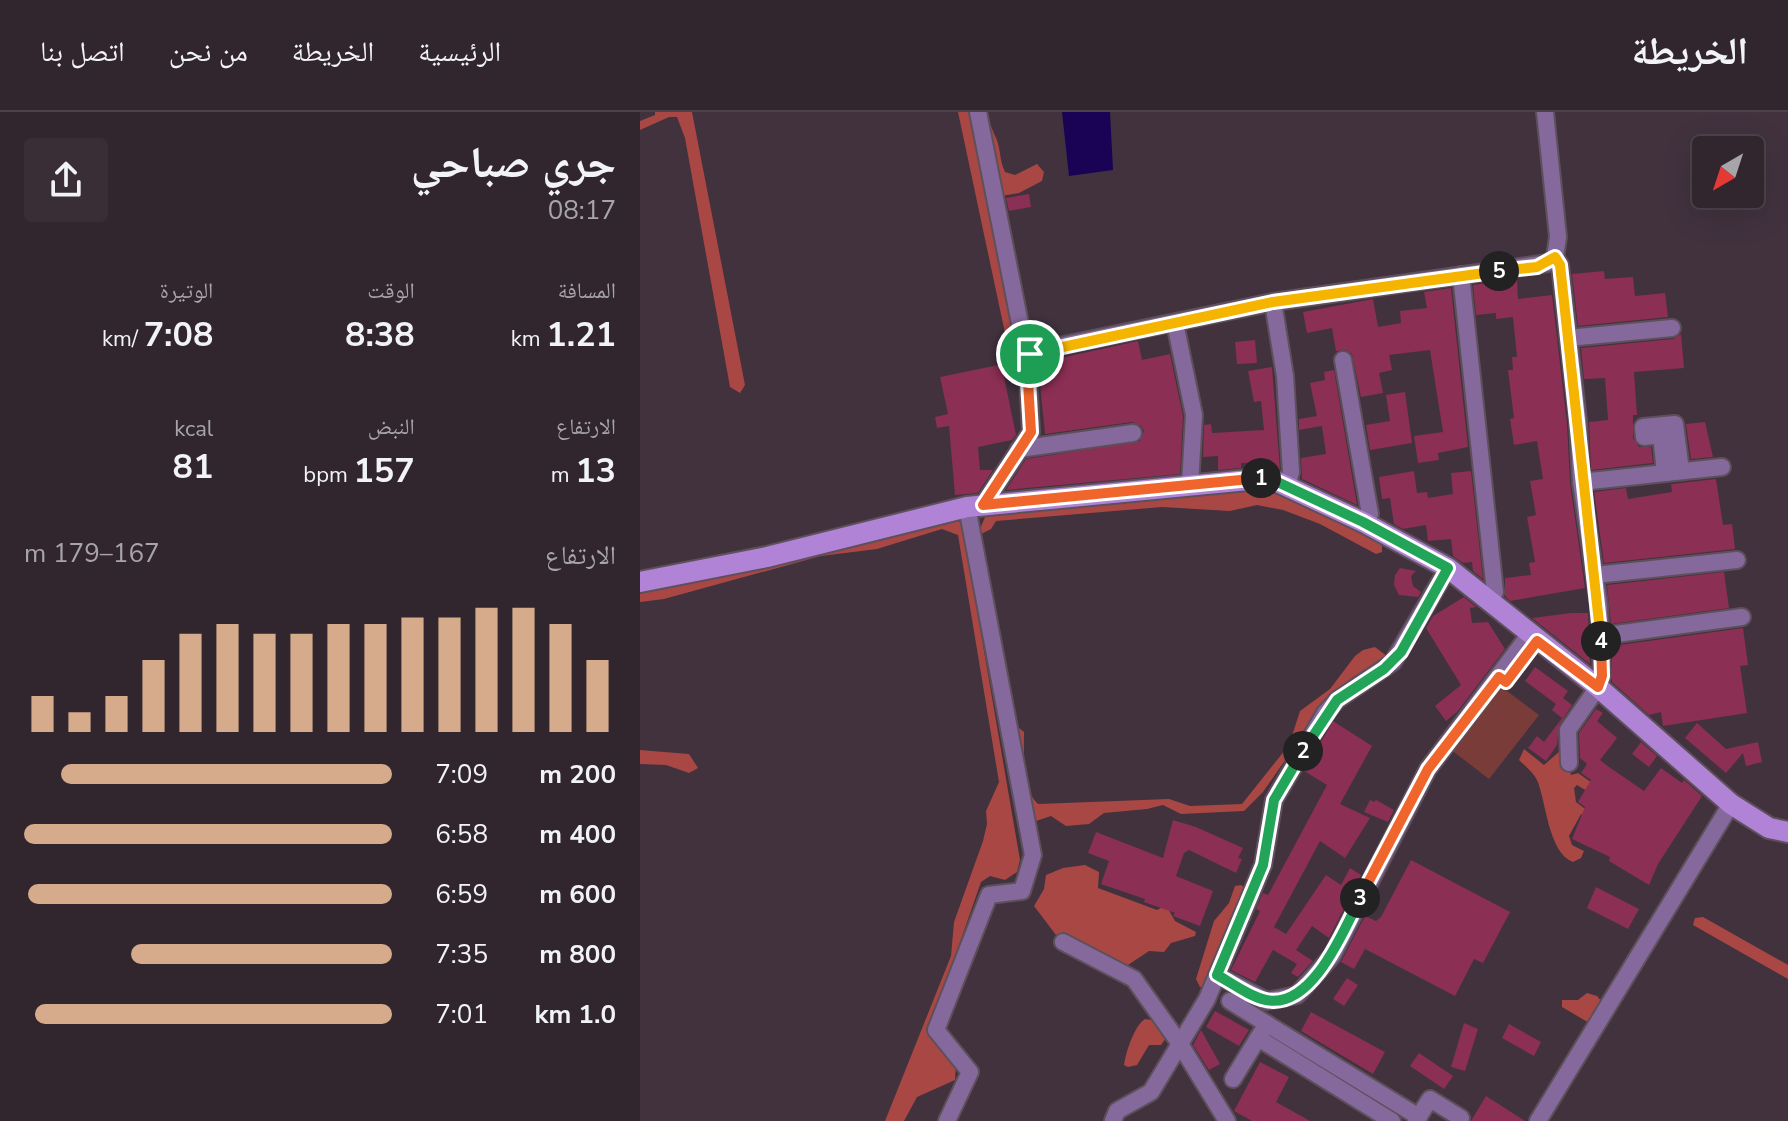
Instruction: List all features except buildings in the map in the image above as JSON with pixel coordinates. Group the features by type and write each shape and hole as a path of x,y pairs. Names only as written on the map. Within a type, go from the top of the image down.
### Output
{"street":[{"path":"947,1121 970,1072 936,1030 989,895 1022,891 1033,855 975,506 1027,443 1027,365 1030,354 1024,344 978,112"},
{"path":"1545,112 1557,212 1555,257 1560,265 1581,482 1601,636 1602,676 1598,687 1568,730 1569,763"},
{"path":"1030,354 1273,302 1537,267 1555,257"},
{"path":"1461,275 1495,592 1489,602"},
{"path":"1273,302 1285,376 1291,472 1287,487"},
{"path":"1175,323 1194,415 1190,485"},
{"path":"1568,338 1672,328"},
{"path":"1343,360 1370,514 1366,523"},
{"path":"1027,443 1133,433"},
{"path":"1581,482 1722,467"},
{"path":"640,582 767,557 975,506 1269,478 1366,523 1448,568 1598,687 1731,804 1769,828 1788,832"},
{"path":"1595,575 1737,560"},
{"path":"1113,1121 1117,1111 1151,1092 1217,975 1263,865 1274,800 1325,713 1337,700 1384,669 1401,652 1448,568"},
{"path":"1601,636 1742,617"},
{"path":"1217,975 1267,1001 1297,995 1332,956 1428,769 1499,677 1506,682 1533,638"},
{"path":"1538,1121 1731,804"},
{"path":"1063,942 1134,979 1180,1044 1227,1121"},
{"path":"1230,1001 1418,1119 1430,1099 1461,1118"},
{"path":"1233,1079 1267,1024"},
{"path":"1258,1038 1392,1121"}],"shaded area":[{"path":"655,112 692,112 745,385 740,393 730,387 685,138 677,117 669,117 640,130 640,121 655,115"},
{"path":"958,112 972,112 1017,338 1012,347 1003,349 1000,346 1005,333"},
{"path":"982,112 987,112 1005,172 1015,175 1037,164 1044,172 1042,181 1019,193 1001,196"},
{"path":"1062,112 1110,112 1113,170 1069,176"},
{"path":"1275,488 1376,539 1382,546 1382,552 1376,554 1320,524 1283,510 1257,505 1230,511 1162,507 996,521 991,529 981,534 979,531 986,515"},
{"path":"952,518 962,523 1020,860 1017,872 1005,880 990,876 981,882 930,1028 956,1063 955,1080 917,1097 904,1121 885,1121 951,956 954,922 983,841 986,811 999,782 958,535 942,529 877,549 821,556 664,599 640,602 640,591 681,584"},
{"path":"1375,647 1388,657 1353,677 1330,696 1263,792 1244,811 1181,814 1163,805 1104,813 1089,824 1066,826 1051,816 1033,822 1014,731 1019,728 1024,732 1024,760 1029,790 1038,804 1169,799 1190,806 1242,804 1289,745 1300,711 1330,689 1355,656"},
{"path":"1499,685 1539,715 1489,779 1450,749"},
{"path":"1524,749 1544,765 1560,751 1565,751 1571,775 1578,773 1592,783 1587,791 1577,785 1574,788 1576,802 1589,812 1587,817 1581,814 1569,836 1572,845 1584,851 1581,858 1573,862 1558,848 1537,780 1519,760"},
{"path":"640,750 689,754 698,768 689,773 666,765 640,764"},
{"path":"1085,865 1099,872 1098,888 1157,910 1166,905 1175,921 1196,932 1195,936 1171,943 1164,952 1149,951 1125,967 1056,935 1034,906 1044,889 1046,875 1063,868"},
{"path":"1241,885 1246,889 1217,950 1206,986 1200,987 1196,979 1214,921 1229,903 1235,886"},
{"path":"1703,917 1788,965 1788,979 1693,925 1695,918"},
{"path":"1587,993 1597,996 1602,1002 1591,1024 1562,1007 1562,1000 1578,1000"},
{"path":"1145,1019 1158,1021 1166,1038 1161,1045 1149,1045 1137,1065 1128,1067 1124,1065 1129,1047 1137,1027"}],"route":[{"path":"1555,257 1560,265 1578,421 1581,482 1599,605 1602,676 1598,687 1537,641 1506,682 1499,677 1428,769 1332,956 1297,995 1267,1001 1217,975 1263,865 1274,800 1325,713 1365,679 1393,662 1401,652 1448,568 1363,522 1269,478 983,505 1031,432 1027,365 1030,354 1273,302 1426,279 1537,267 1555,257"}]}
